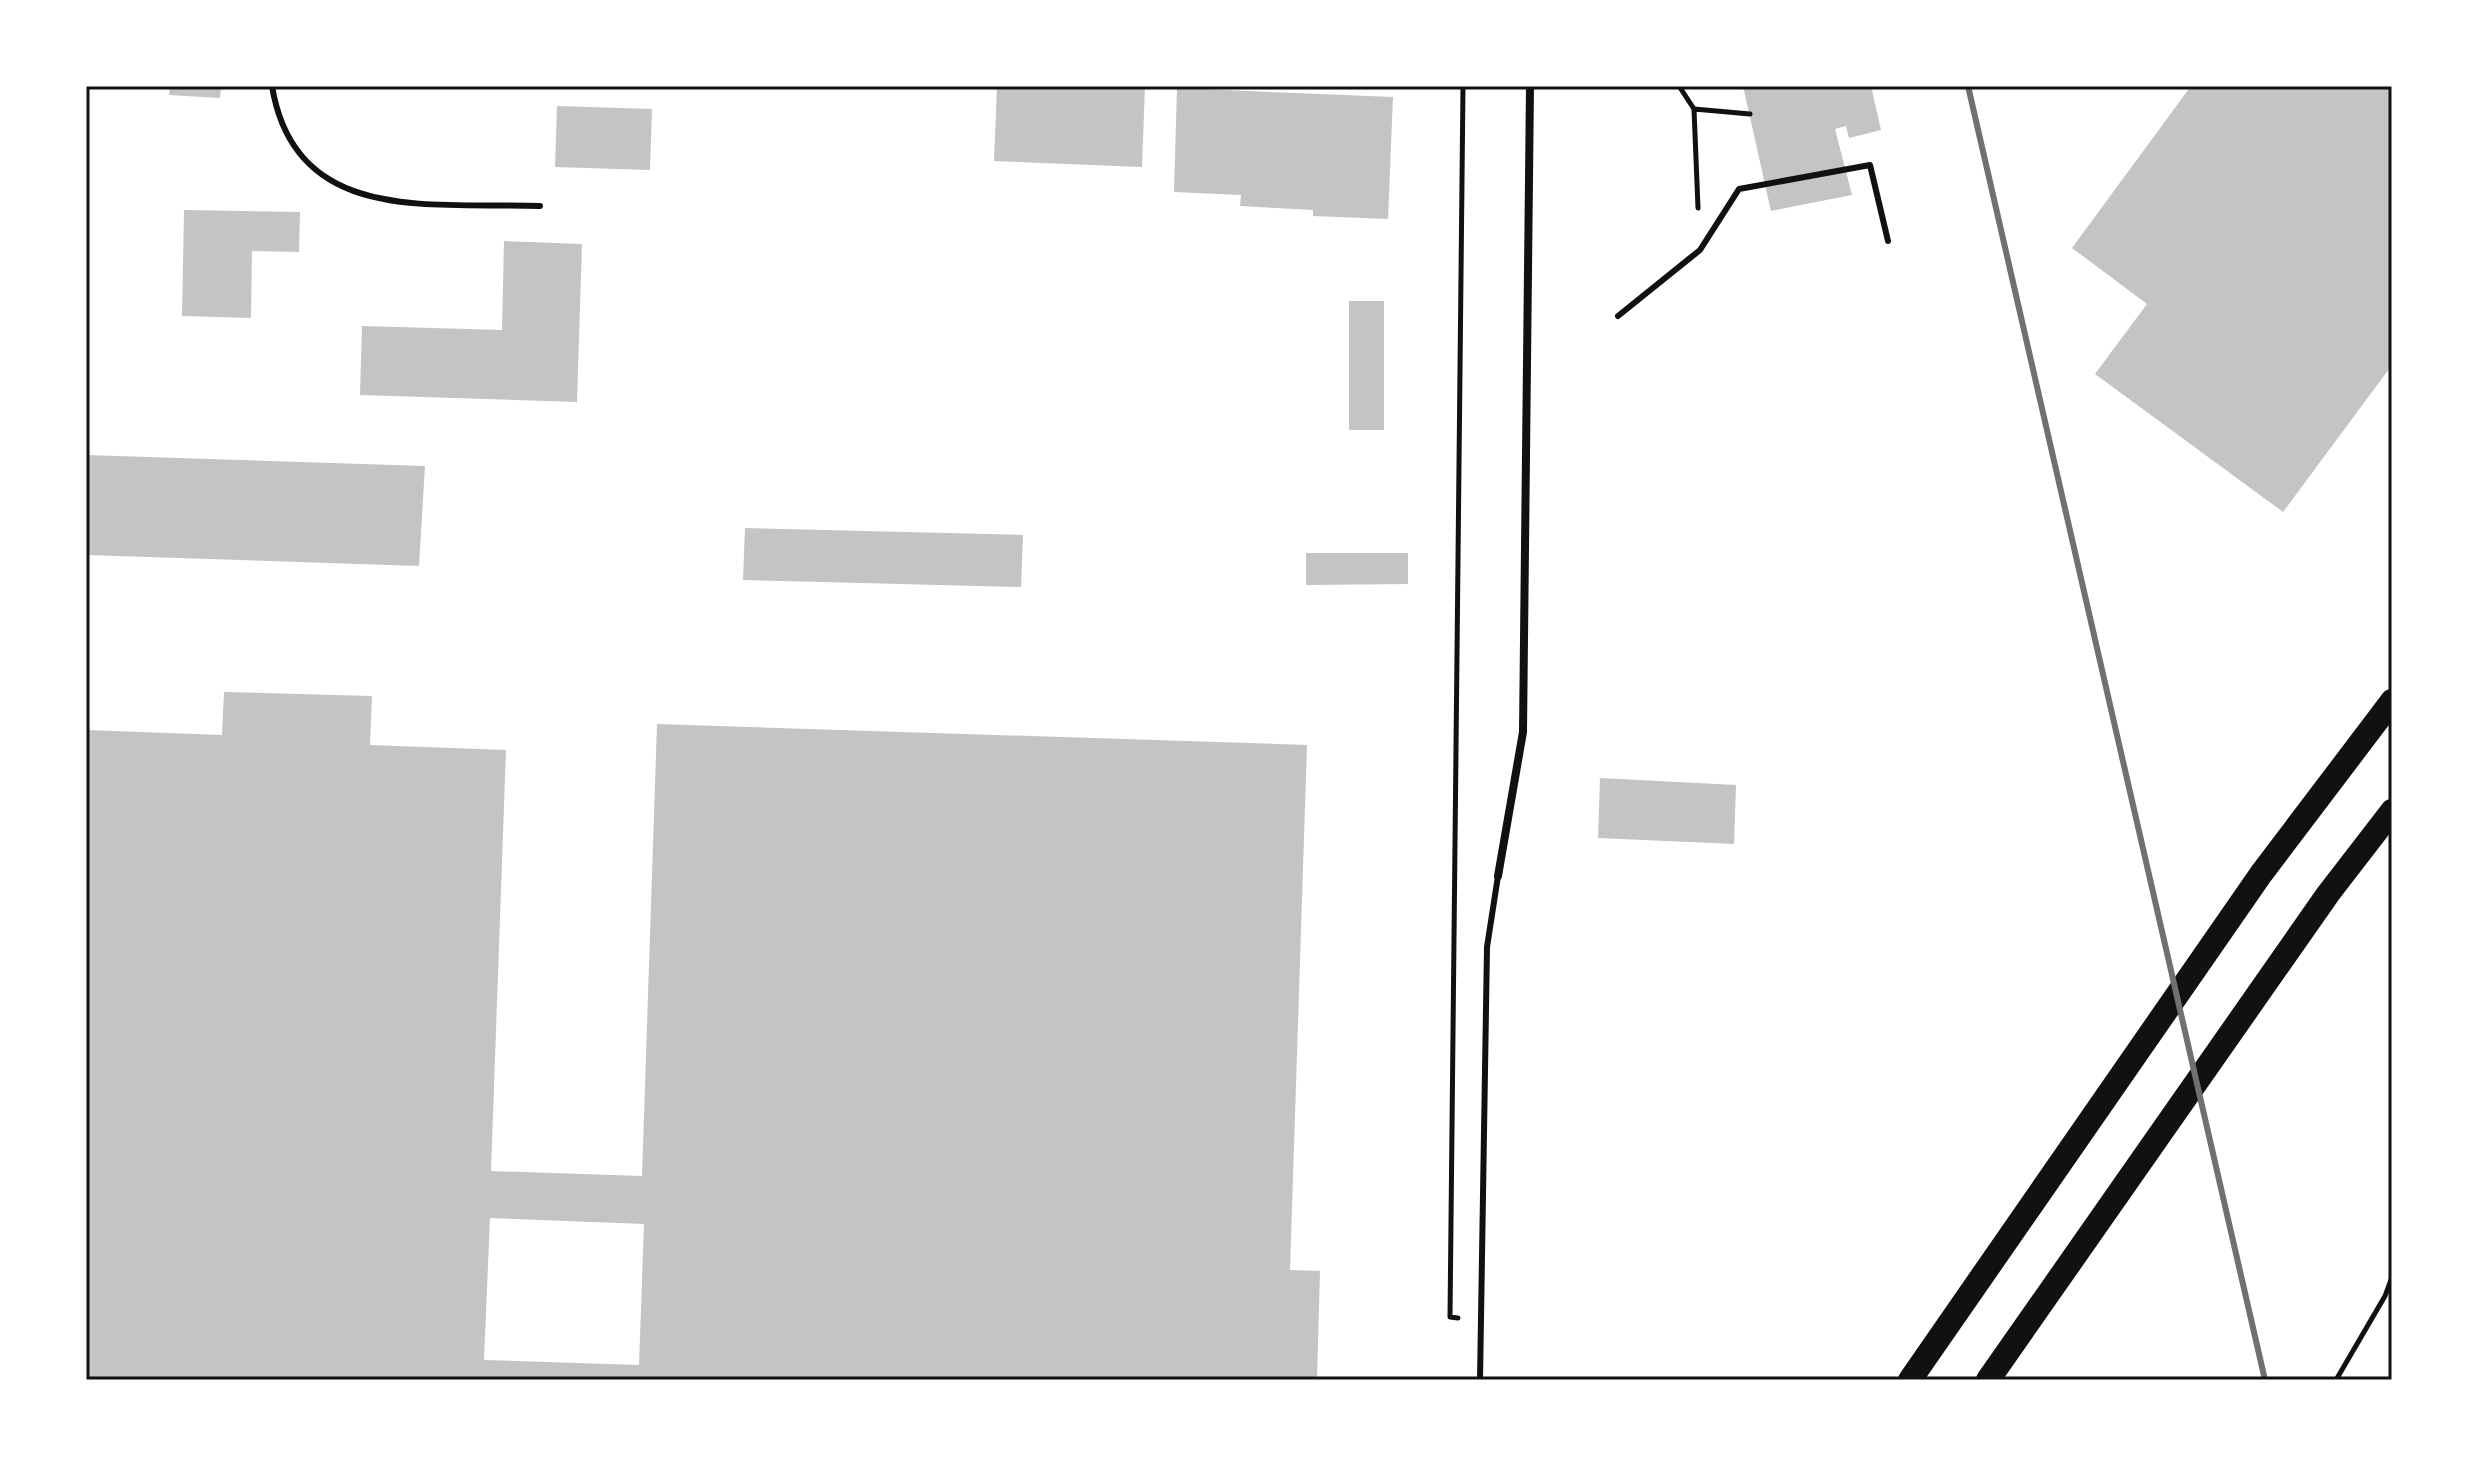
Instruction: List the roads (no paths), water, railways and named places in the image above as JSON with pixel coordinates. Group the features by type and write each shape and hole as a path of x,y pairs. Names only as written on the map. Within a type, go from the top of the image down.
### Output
{"highway":[{"path":"1910,1380 2261,874 2392,701"},
{"path":"1988,1380 2310,920 2392,811"}],"street":[{"path":"1498,876 1523,732 1530,86"}],"lane":[{"path":"272,86 277,113 288,139 311,168 347,190 394,200 540,206"},
{"path":"1618,316 1700,250 1739,189 1870,165 1888,241"},
{"path":"1480,1380 1487,947 1498,876"}],"railway":[{"path":"1968,86 2265,1380"}]}
